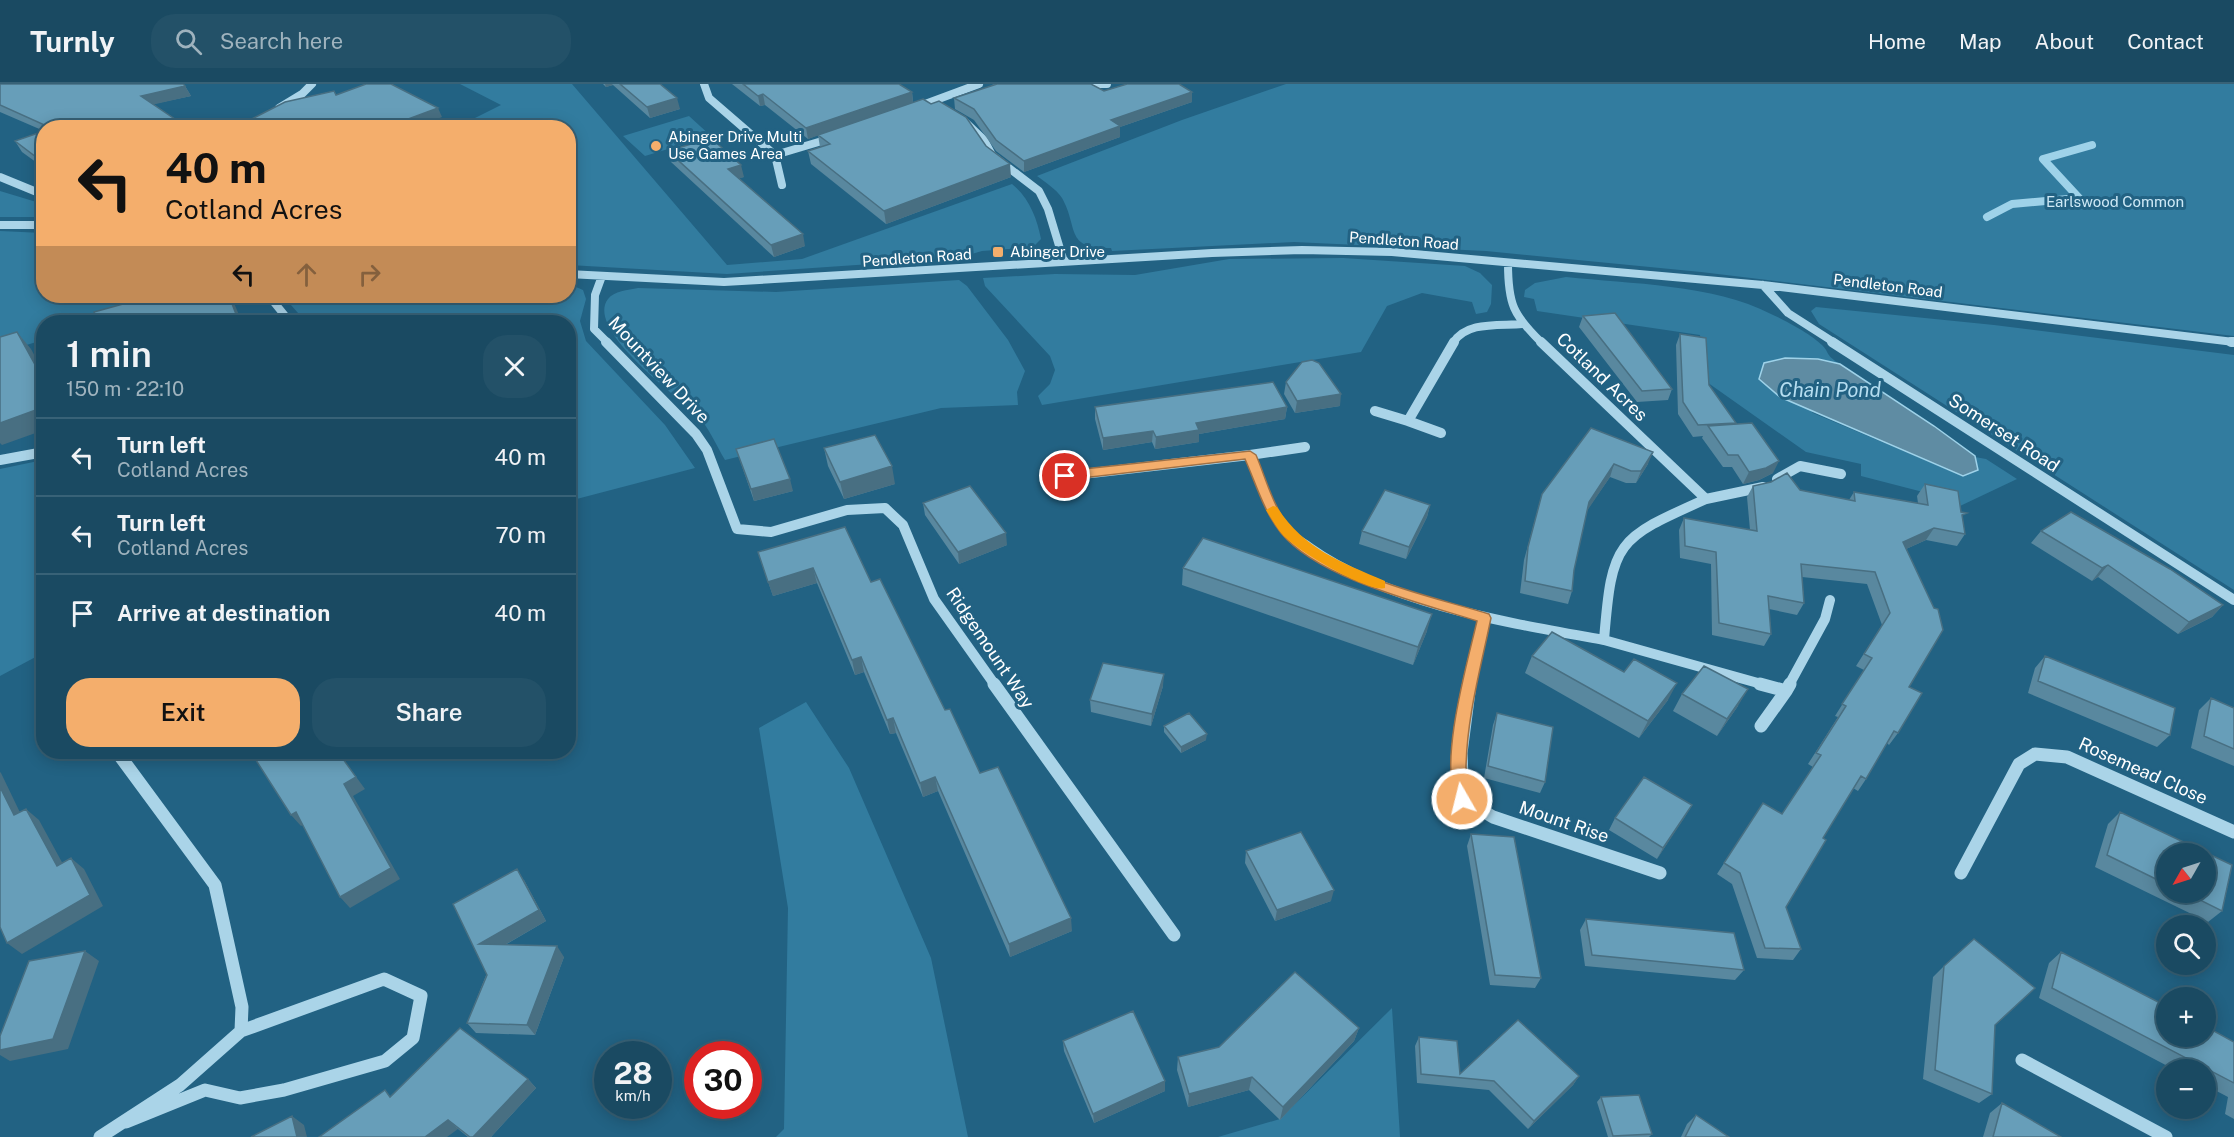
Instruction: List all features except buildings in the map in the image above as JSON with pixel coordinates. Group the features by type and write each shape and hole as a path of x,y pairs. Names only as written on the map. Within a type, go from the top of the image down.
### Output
{"street":[{"path":"268,113 302,94 312,84"},
{"path":"704,84 709,98 775,155 782,184"},
{"path":"905,111 979,84"},
{"path":"1094,84 1107,84"},
{"path":"932,102 942,108"},
{"path":"951,114 971,125 992,154 1039,191 1048,209 1064,262"},
{"path":"775,155 838,136"},
{"path":"0,177 36,192"},
{"path":"0,225 36,225"},
{"name":"Pendleton Road","path":"576,274 745,282 1302,250 1392,252 1763,285 2234,342"},
{"name":"Cotland Acres","path":"1508,262 1508,297 1511,310 1522,324 1706,499"},
{"name":"Mountview Drive","path":"602,276 595,295 594,329 696,434 707,450"},
{"name":"Somerset Road","path":"1763,285 1788,312 2234,600"},
{"path":"275,303 284,315"},
{"path":"1408,421 1458,334 1469,328 1522,324"},
{"path":"1375,411 1441,433"},
{"path":"1065,476 1305,447"},
{"name":"Ridgemount Way","path":"707,450 737,529 771,532 847,510 885,508 903,525 934,598 1174,935"},
{"path":"0,460 36,453"},
{"path":"1250,455 1272,509 1286,531 1331,563 1369,581 1485,618 1604,640 1786,691"},
{"path":"1604,640 1614,561 1625,544 1646,527 1706,499 1762,487 1800,466 1841,474"},
{"path":"1761,726 1786,691 1825,619 1830,600"},
{"name":"Mount Rise","path":"1485,618 1464,711 1458,768 1462,799 1493,817 1660,873"},
{"name":"Rosemead Close","path":"1961,873 2019,764 2024,758 2033,754 2044,753 2067,757 2234,832"},
{"path":"122,759 214,885 242,1007 241,1031"},
{"path":"100,1137 180,1085 241,1031 384,978 421,996 413,1038 384,1061 284,1090 240,1098 206,1090 126,1122"},
{"path":"2022,1060 2166,1137"}],"green space":[{"path":"460,84 572,84 727,265 802,259 1012,184 1031,209 1041,239 1033,247 982,251 958,258 727,274 576,265 576,120 471,120 501,105"},
{"name":"Earlswood Common","path":"1286,84 2234,84 2234,336 1701,272 1486,251 1294,242 1112,251 1111,248 1086,245 1079,241 1062,198 1037,176 1182,120"},
{"name":"Abinger Drive Multi Use Games Area","path":"689,116 711,136 645,156 623,136"},
{"path":"0,191 36,202 36,217 0,217"},
{"path":"0,231 36,233 36,303 146,303 101,315 36,315 36,342 0,353"},
{"path":"1343,258 1465,266 1480,273 1492,285 1491,304 1487,312 1476,314 1472,302 1422,293 1387,306 1361,352 1042,405 1038,396 1050,384 1055,370 1050,356 985,286 983,278 1055,274 1135,275 1229,259"},
{"path":"1566,277 1698,291 1748,304 1771,314 1812,337 1840,364 1802,359 1783,359 1764,363 1813,413 1963,476 1978,470 1975,457 1986,459 2017,479 1960,506 1950,499 1861,476 1861,464 1806,452 1704,380 1700,335 1537,311 1534,299 1524,297 1525,290 1535,283"},
{"path":"959,280 967,286 1008,340 1025,371 1017,392 1018,405 941,408 725,460 700,418 653,377 620,344 609,327 604,312 611,296 638,288 776,292"},
{"path":"576,287 583,290 586,299 580,321 586,341 665,425 695,468 576,499 576,315 300,315 289,303 576,303"},
{"path":"1816,307 1994,325 2234,355 2234,590 1819,324 1811,311"},
{"path":"36,461 36,657 0,676 0,469"},
{"path":"806,702 849,768 931,958 968,1137 776,1137 784,1129 788,908 759,728"},
{"path":"1392,1008 1400,1137 1218,1137 1280,1119"}],"water":[{"name":"Chain Pond","path":"1785,358 1818,359 1840,364 1975,456 1978,470 1963,476 1780,397 1759,379 1764,363"}],"waterway":[{"path":"1987,217 2012,204 2079,198 2043,159 2092,145"}],"slow traffic":[{"path":"1273,510 1286,531 1307,548 1331,563 1369,581 1381,584"}],"place":[{"name":"Abinger Drive Multi Use Games Area","path":"656,146"},
{"name":"Abinger Drive","path":"998,252"}],"route":[{"path":"1065,476 1250,455 1272,509 1286,531 1307,548 1331,563 1369,581 1485,618 1464,711 1458,768 1462,799"}]}
